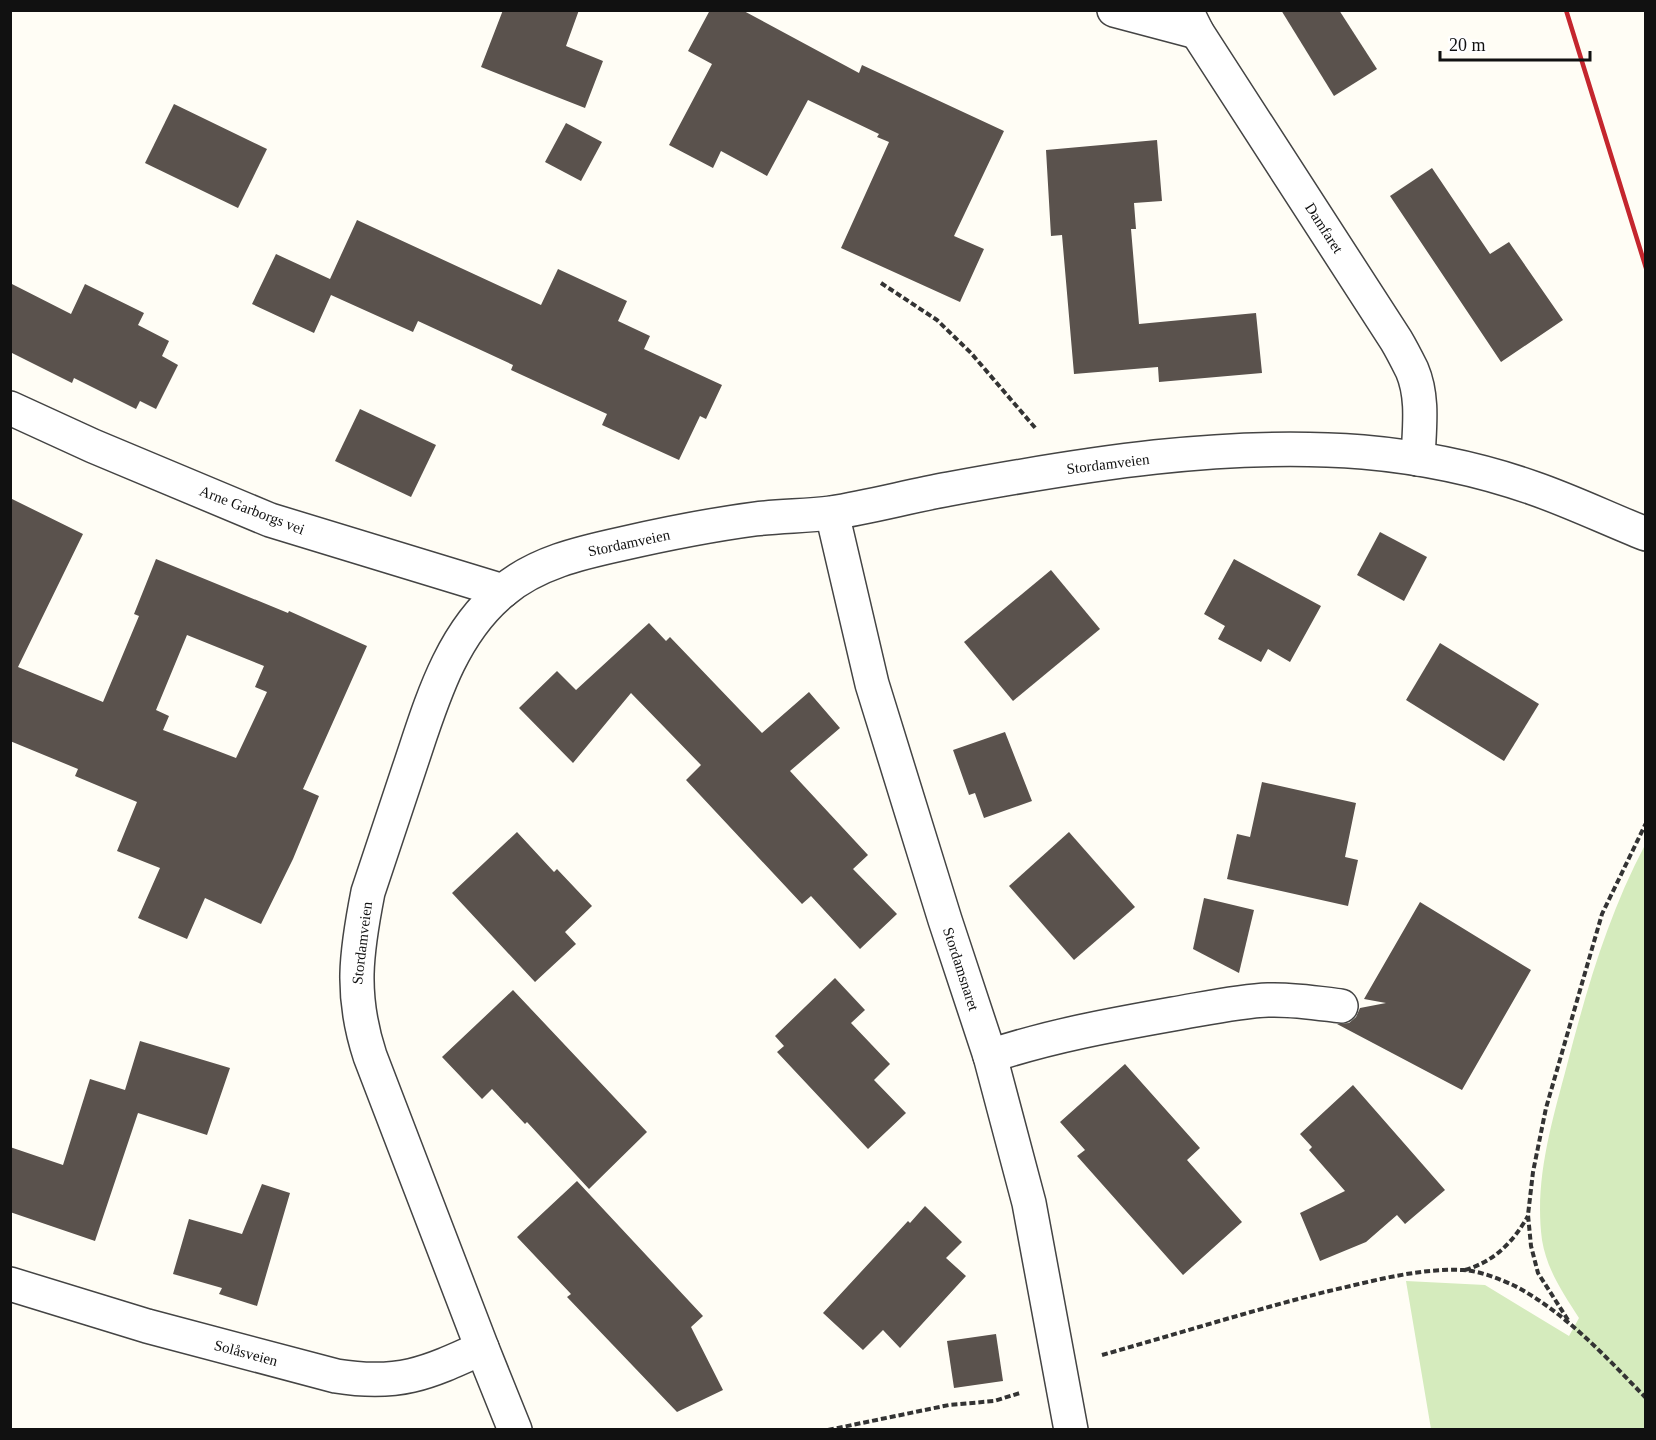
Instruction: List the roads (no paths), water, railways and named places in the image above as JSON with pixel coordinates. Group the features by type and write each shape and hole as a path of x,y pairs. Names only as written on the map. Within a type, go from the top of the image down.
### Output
{"street":[{"path":"1114,10 1191,21"},
{"name":"Damfaret","path":"1191,21 1396,340 1412,371 1418,392 1420,418 1418,459"},
{"name":"Arne Garborgs vei","path":"10,408 93,446 270,520 502,591"},
{"name":"Stordamveien","path":"515,1430 370,1056 363,1035 357,1002 356,977 368,891 433,699 447,665 462,638 480,614 502,591 534,570 591,550 672,533 743,521 832,513 948,489 1059,470 1152,458 1284,449 1364,452 1418,459 1480,472 1534,488 1646,534"},
{"name":"Stordamsnaret","path":"832,513 872,684 990,1056 1029,1203 1071,1430"},
{"path":"990,1056 1081,1030 1267,1000 1309,1001 1341,1006"},
{"name":"Solåsveien","path":"10,1284 147,1326 336,1376 363,1381 417,1376 482,1348"}],"railway":[{"path":"1566,10 1646,268"}]}
